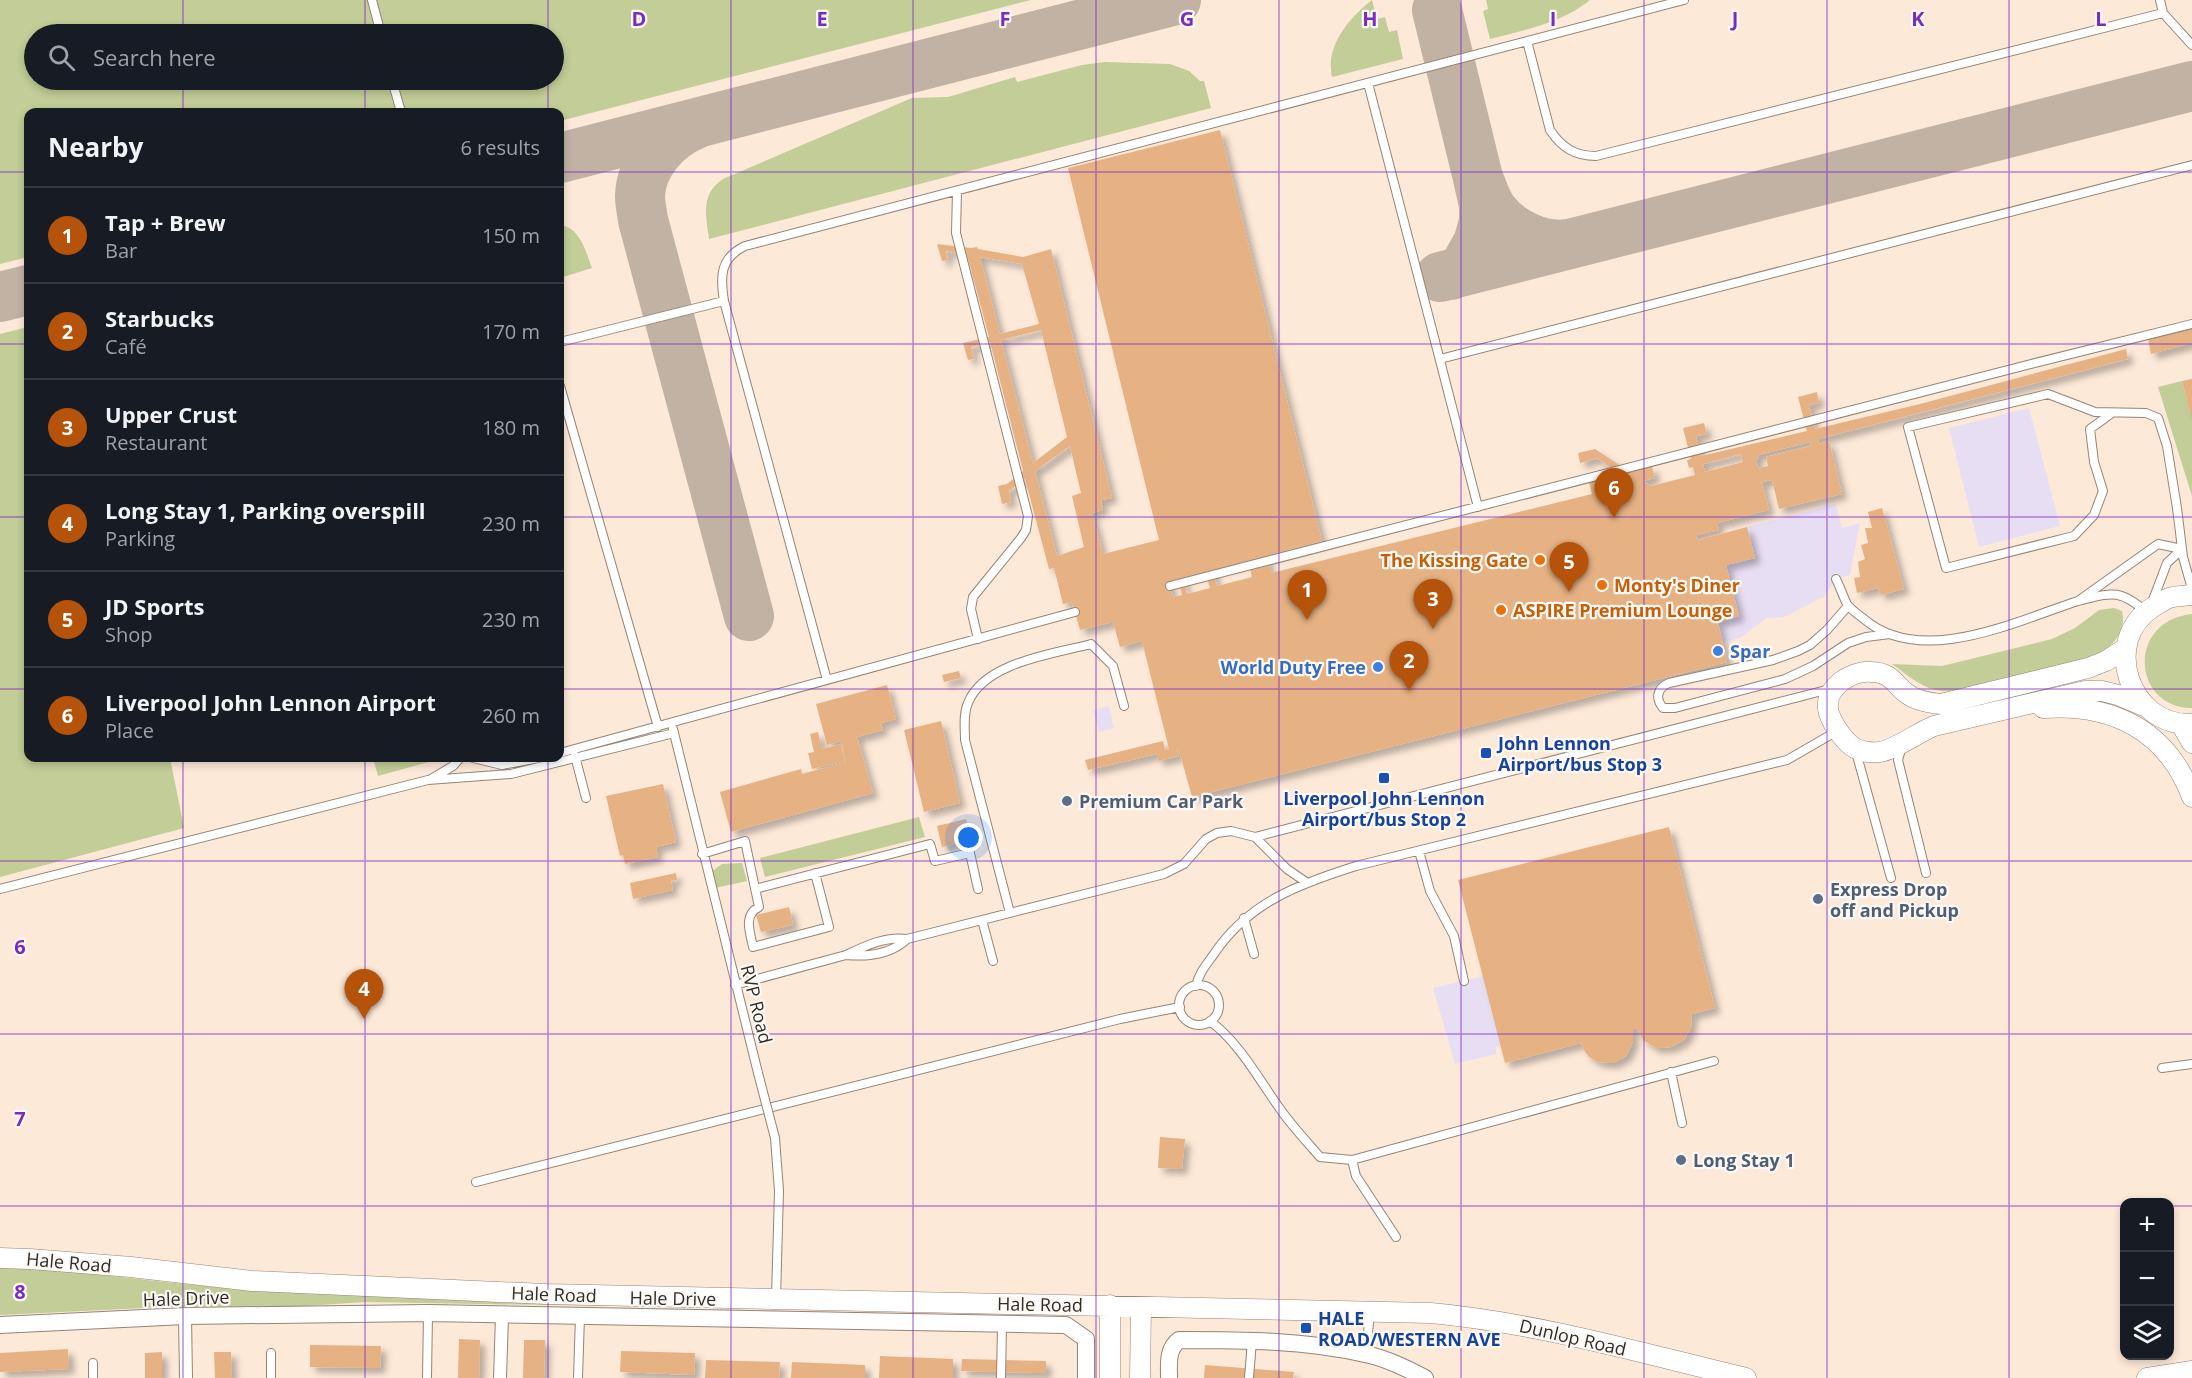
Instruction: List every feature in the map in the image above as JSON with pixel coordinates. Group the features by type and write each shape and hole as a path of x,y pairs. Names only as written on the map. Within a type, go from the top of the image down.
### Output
{"street":[{"path":"2144,706 2132,689 2126,668 2126,648 2134,628 2147,611 2168,598 2192,595"},
{"path":"2126,648 2106,661 2088,668 1941,704 1925,702 1906,693 1897,682 1886,675 1859,672 1846,678 1836,687 1829,698 1828,709 1839,730 1854,748 1866,752 1880,752 1934,726 2085,691 2102,691 2144,706 2161,718 2187,724 2192,743"},
{"path":"2001,709 2059,706 2091,709 2130,722 2144,731 2168,754 2178,767 2192,797"},
{"name":"Hale Road","path":"0,1258 30,1258 131,1267 252,1281 546,1294 1110,1305"},
{"path":"1001,1303 1002,1324"},
{"path":"1110,1305 1110,1378"},
{"name":"Dunlop Road","path":"1110,1305 1431,1313 1472,1317 1525,1325 1746,1378"},
{"path":"1140,1378 1141,1307"},
{"name":"Hale Drive","path":"0,1325 185,1316 428,1313 1066,1325 1086,1339 1086,1378"},
{"path":"185,1316 186,1378"},
{"path":"500,1378 502,1316"},
{"path":"1169,1378 1170,1355 1173,1345 1179,1340 1252,1341 1308,1345 1366,1354 1404,1367 1425,1378"},
{"path":"2147,1378 2192,1371"}],"lane":[{"path":"372,0 378,24"},
{"path":"827,680 724,301 721,284 723,270 727,259 733,252 745,246 1684,0"},
{"path":"2160,0 2163,13 2192,45"},
{"path":"1527,41 1550,130 1557,141 1575,154 1596,156 2163,13"},
{"path":"1368,83 1478,507"},
{"path":"395,90 400,108"},
{"path":"1440,359 2192,165"},
{"path":"957,190 956,233 1028,516 1026,530 1021,538 972,597 971,609 978,639"},
{"path":"564,341 724,301"},
{"path":"1170,586 2192,324"},
{"path":"2112,413 2090,429 2094,462 2103,490 2094,515 2074,536 1946,568 1908,427 2048,394 2095,412 2146,413 2158,418 2167,446 2181,549 2192,589"},
{"path":"564,400 657,727"},
{"path":"2078,601 2158,544 2181,549"},
{"path":"1836,579 1848,606 1872,626 1902,639 1935,642 1977,634 2078,601 2111,593 2131,599 2147,611 2167,563 2181,549"},
{"path":"1848,606 1810,645 1773,660 1669,683 1661,688 1658,694 1659,702 1663,708 1675,708 1785,679 1814,666 1848,643 1866,637 1890,634"},
{"path":"564,757 671,723 1074,612"},
{"path":"1010,913 965,740 968,703 984,681 1010,666 1091,645 1113,666 1124,706"},
{"path":"735,985 846,956 864,957 898,948 907,939 1164,874 1184,864 1206,839 1217,833 1231,831 1255,837 1836,687"},
{"name":"RVP Road","path":"671,723 775,1138 779,1191 776,1298"},
{"path":"1196,986 1199,974 1226,936 1244,918 1306,882 1356,866 1787,760 1839,730"},
{"path":"564,753 575,754 674,733"},
{"path":"1905,741 1898,760 1926,873"},
{"path":"1854,748 1859,757 1891,878"},
{"path":"564,750 575,754"},
{"path":"575,754 586,798"},
{"path":"428,780 456,762"},
{"path":"490,762 502,765 518,762"},
{"path":"0,889 428,780 511,774 549,762"},
{"path":"1255,837 1287,869 1306,882"},
{"path":"702,854 745,841 759,907 754,910 748,920 753,947 829,927 815,873"},
{"path":"755,889 930,844 935,861 970,853 978,889"},
{"path":"1419,851 1430,891 1454,936 1464,981"},
{"path":"1244,918 1254,954"},
{"path":"982,920 993,961"},
{"path":"1196,986 1211,989 1218,999 1218,1011 1210,1021 1204,1024 1191,1023 1185,1019 1180,1007 1183,994 1187,989 1196,986"},
{"path":"476,1182 1120,1019 1180,1007"},
{"path":"1210,1021 1221,1029 1257,1075 1283,1114 1320,1156 1352,1160 1714,1061"},
{"path":"2162,1068 2192,1064"},
{"path":"1671,1072 1682,1123"},
{"path":"1352,1160 1356,1176 1396,1237"},
{"path":"1366,1354 1370,1311"},
{"path":"426,1378 428,1313"},
{"path":"578,1378 580,1316"},
{"path":"1001,1378 1002,1324"},
{"path":"1249,1378 1252,1341"},
{"path":"271,1353 271,1378"},
{"path":"93,1363 93,1378"}],"shaded area":[{"path":"2029,408 2060,526 1979,547 1949,428"},
{"path":"1836,504 1842,528 1860,523 1850,575 1836,579 1825,596 1784,617 1766,618 1740,638 1723,642 1718,622 1726,565 1755,557 1747,527"},
{"path":"1109,706 1114,728 1099,732 1093,710"},
{"path":"1483,976 1501,1046 1496,1047 1496,1054 1455,1064 1433,988"}],"green space":[{"path":"0,0 1031,0 564,120 564,108 24,108 24,258 0,264"},
{"path":"1372,0 1377,19 1385,17 1389,32 1397,30 1403,59 1332,77 1332,54 1341,34 1355,15"},
{"path":"1486,0 1590,0 1555,20 1490,39 1483,11 1488,9"},
{"path":"1105,62 1170,64 1189,71 1200,81 1204,81 1211,108 709,239 706,206 711,191 723,179 912,98 948,97 1015,77 1017,82 1082,65"},
{"path":"564,226 573,230 577,235 585,248 592,268 564,277"},
{"path":"24,328 24,762 171,762 184,828 0,877 0,334"},
{"path":"2182,381 2190,414 2192,414 2192,496 2158,387"},
{"path":"2114,608 2122,611 2121,631 2103,652 2086,659 1993,684 1961,690 1936,690 1918,683 1892,664 1942,666 2052,639 2075,628 2099,610"},
{"path":"2192,614 2192,708 2172,704 2157,694 2148,680 2145,664 2147,647 2156,632 2171,620"},
{"path":"374,762 429,762 378,776"},
{"path":"919,817 925,837 765,877 760,858"},
{"path":"742,863 747,881 715,888 712,871 722,864"},
{"path":"0,1268 55,1270 191,1285 333,1293 678,1303 670,1307 365,1302 305,1306 166,1307 0,1315"}],"building":[{"path":"1220,130 1322,541 1266,556 1271,573 1592,494 1589,482 1621,474 1597,458 1580,463 1578,453 1595,449 1630,472 1652,466 1655,478 1643,481 1651,486 1695,475 1693,467 1689,468 1687,460 1691,459 1683,428 1704,423 1707,434 1696,436 1701,456 1807,431 1798,397 1817,392 1819,403 1809,405 1815,429 1920,404 2126,349 2128,359 1818,439 1819,444 1829,441 1842,494 1779,509 1772,480 1762,482 1769,510 1717,523 1719,530 1696,535 1698,540 1747,527 1755,558 1726,565 1739,616 1718,622 1727,662 1192,797 1179,750 1177,751 1179,756 1158,761 1157,754 1088,770 1085,760 1163,741 1165,750 1169,749 1142,641 1120,647 1113,622 1080,630 1072,602 1063,604 1054,568 1049,569 1025,479 1009,491 1011,502 1002,504 998,486 1007,484 1023,471 990,342 971,347 974,359 968,360 963,343 989,337 967,255 946,251 948,260 942,261 937,244 977,247 1023,257 1051,249 1112,498 1101,500 1103,510 1092,513 1103,554 1159,540 1068,168","holes":["980,257 1022,264 1039,324 1000,334","1041,330 1067,437 1033,463 1001,340","1810,442 1811,446 1766,457 1768,466 1758,468 1756,459 1759,458 1758,455","1070,446 1081,493 1072,496 1084,547 1057,556 1035,471","1741,454 1743,462 1705,472 1703,464","1248,561 1252,577 1217,586 1213,570","1205,572 1210,588 1187,594 1183,578","1178,579 1182,595 1173,597 1169,582"]},
{"path":"2192,328 2192,343 2151,354 2148,339"},
{"path":"2192,379 2192,414 2190,414 2182,381"},
{"path":"1882,508 1904,589 1881,595 1878,588 1857,593 1854,578 1860,577 1858,562 1865,559 1861,545 1868,543 1865,528 1872,528 1868,512"},
{"path":"959,671 961,678 944,682 942,675"},
{"path":"887,685 896,719 881,723 883,730 857,737 873,793 731,832 720,792 801,769 802,774 846,762 841,741 827,745 816,704"},
{"path":"941,721 960,803 924,812 904,730"},
{"path":"818,732 822,749 841,744 845,761 812,769 808,753 814,752 810,734"},
{"path":"663,784 676,842 656,847 658,857 625,864 623,855 620,856 606,796"},
{"path":"966,819 972,840 942,847 937,826"},
{"path":"1669,827 1715,1008 1692,1014 1691,1028 1684,1040 1671,1047 1656,1048 1643,1040 1637,1029 1633,1029 1633,1042 1626,1056 1613,1063 1598,1062 1589,1057 1581,1043 1505,1063 1458,880"},
{"path":"676,873 677,880 671,881 673,890 633,899 630,883"},
{"path":"789,907 793,925 761,932 756,915"},
{"path":"1160,1137 1185,1139 1182,1169 1158,1168"},
{"path":"459,1339 480,1340 479,1378 458,1378"},
{"path":"524,1340 545,1340 544,1378 523,1378"},
{"path":"310,1345 381,1346 380,1368 310,1367"},
{"path":"68,1349 69,1369 0,1372 0,1353"},
{"path":"621,1351 695,1353 694,1375 620,1372"},
{"path":"162,1352 162,1378 145,1378 145,1353"},
{"path":"214,1352 231,1352 232,1378 215,1378"},
{"path":"880,1356 953,1359 953,1378 879,1378"},
{"path":"962,1359 1046,1361 1046,1373 961,1371"},
{"path":"706,1360 780,1362 779,1378 705,1378"},
{"path":"792,1362 865,1365 865,1378 791,1378"},
{"path":"1205,1365 1294,1372 1293,1378 1204,1378"}],"taxiway":[{"path":"564,157 1176,0"},
{"path":"1437,10 1478,178"},
{"path":"1440,277 2192,86"},
{"path":"694,125 674,136 657,153 641,184 640,202 749,616"},
{"path":"1451,275 1464,268 1478,243 1484,222 1484,205 1478,178 1491,208 1509,226 1537,241 1558,245 1568,244"},
{"path":"0,297 24,291"}],"place":[{"name":"Liverpool John Lennon Airport","path":"1614,518"},
{"name":"The Kissing Gate","path":"1540,560"},
{"name":"Monty's Diner","path":"1602,585"},
{"name":"JD Sports","path":"1569,592"},
{"name":"ASPIRE Premium Lounge","path":"1501,610"},
{"name":"Tap + Brew","path":"1307,620"},
{"name":"Upper Crust","path":"1433,629"},
{"name":"Spar","path":"1718,651"},
{"name":"World Duty Free","path":"1378,667"},
{"name":"Starbucks","path":"1409,691"},
{"name":"John Lennon Airport/bus Stop 3","path":"1486,753"},
{"name":"Liverpool John Lennon Airport/bus Stop 2","path":"1384,778"},
{"name":"Premium Car Park","path":"1067,801"},
{"name":"Express Drop off and Pickup","path":"1818,899"},
{"name":"Long Stay 1, Parking overspill","path":"364,1019"},
{"name":"Long Stay 1","path":"1681,1160"},
{"name":"HALE ROAD/WESTERN AVE","path":"1306,1328"}]}
